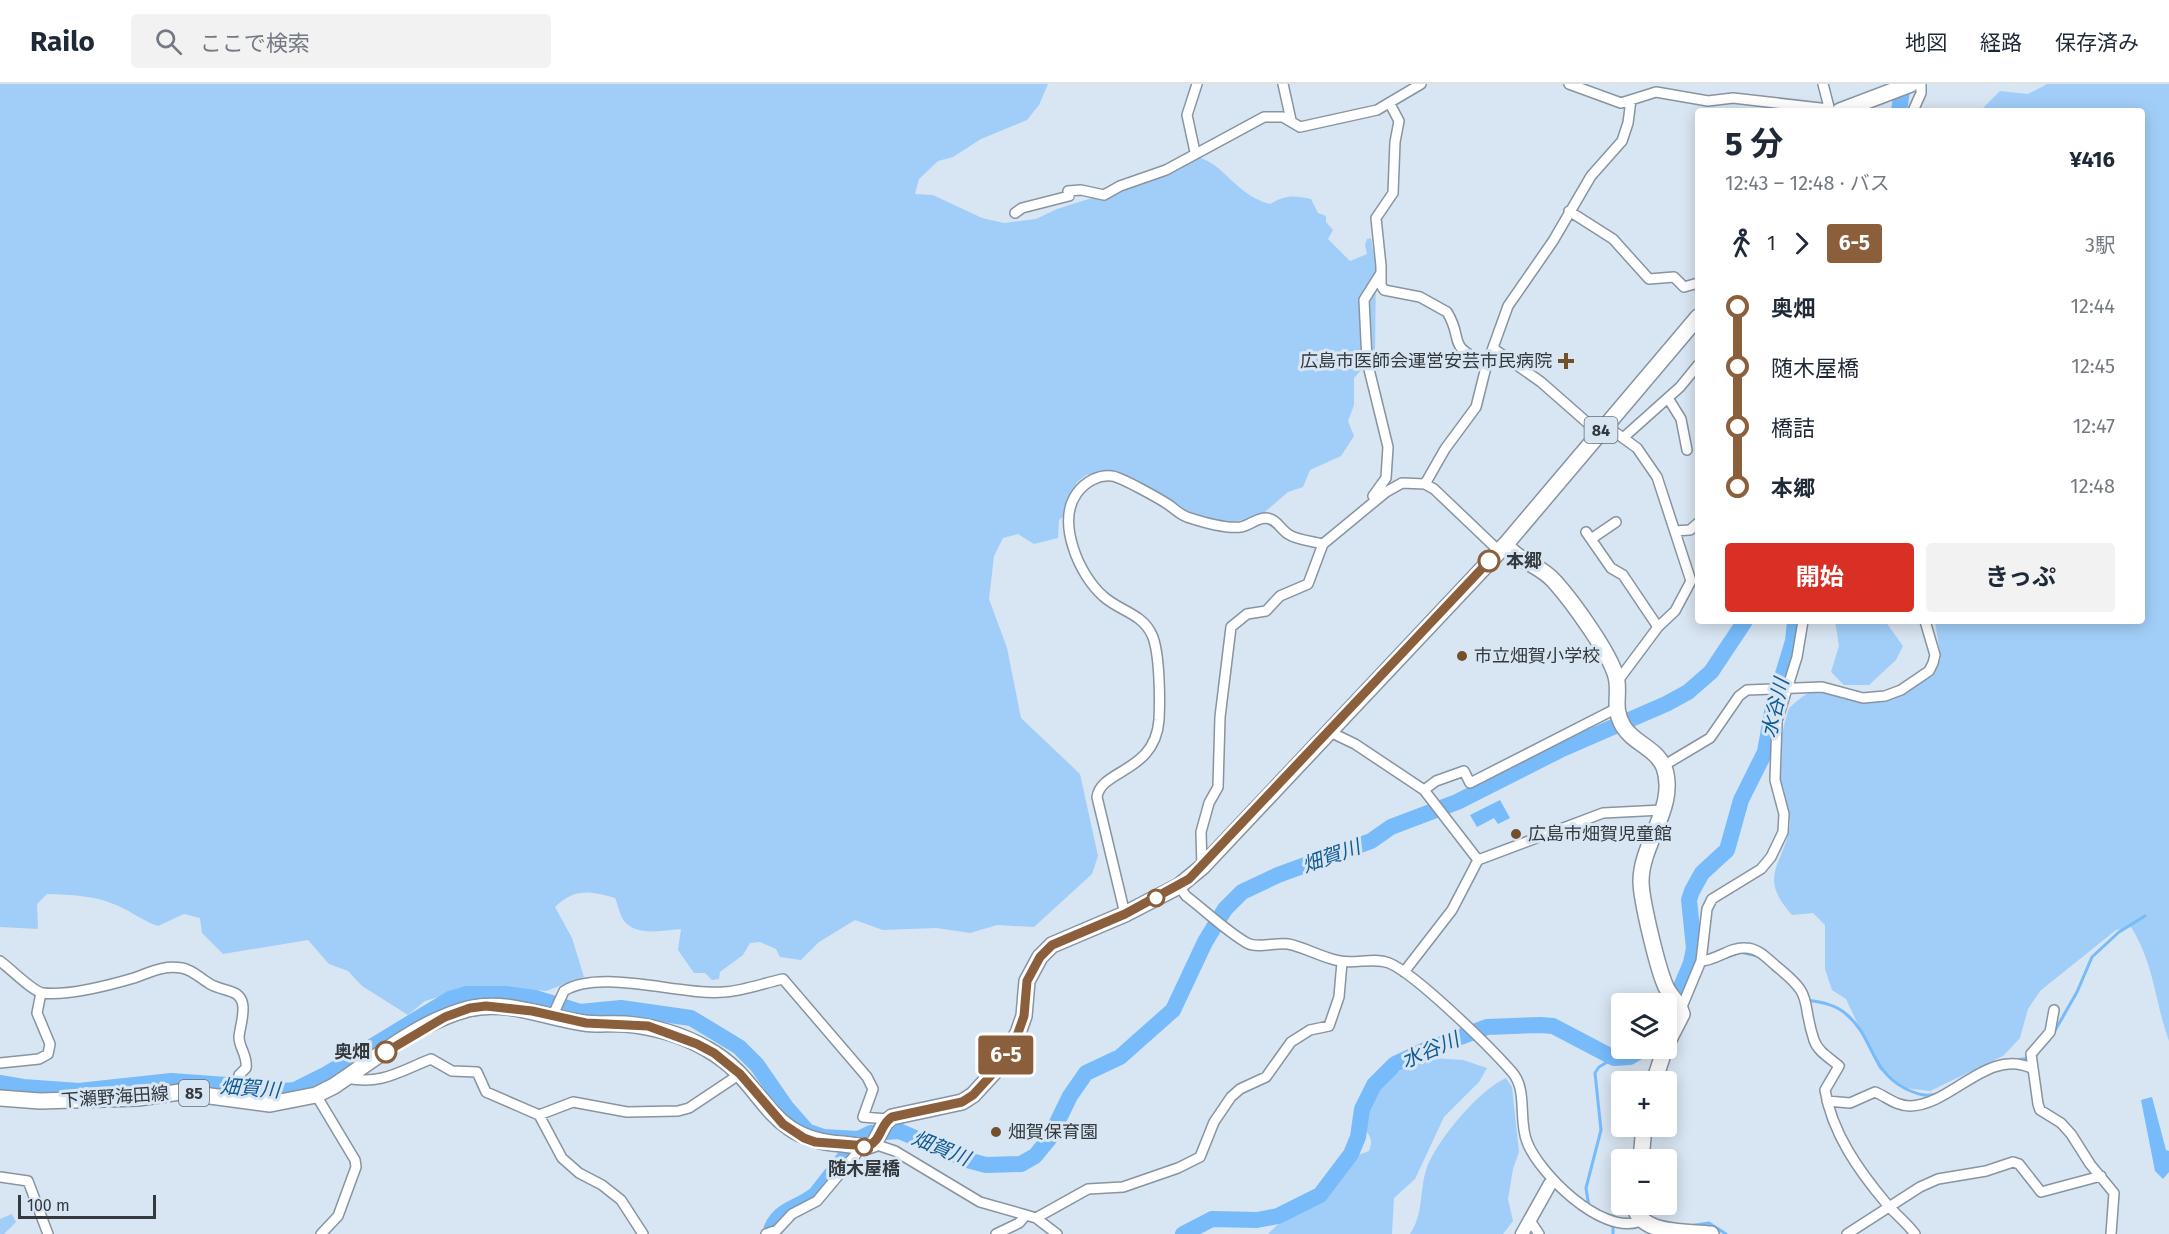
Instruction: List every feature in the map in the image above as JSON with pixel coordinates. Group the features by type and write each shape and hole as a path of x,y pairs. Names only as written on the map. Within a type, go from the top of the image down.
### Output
{"main road":[{"path":"1839,108 1911,84"},
{"name":"84","path":"1502,547 1695,320"},
{"path":"1502,547 1544,570 1558,586 1612,664 1617,682 1617,709 1624,729 1650,750 1663,766 1668,787 1644,861 1641,881 1662,974 1672,993"},
{"name":"下瀬野海田線","path":"0,1098 40,1101 138,1098 180,1092 270,1104 316,1095 445,1017 470,1008 500,1007 532,1011 586,1023 648,1026 707,1049 740,1074 775,1116 792,1131 815,1142 870,1137 962,1102 973,1095 996,1070 1018,1033 1024,1016 1027,981 1040,957 1052,945 1125,914 1179,886 1202,867 1502,547"},
{"path":"1677,1006 1680,1020 1677,1026"},
{"path":"1637,1215 1648,1232 1711,1234"}],"street":[{"path":"1196,152 1187,115 1197,84"},
{"path":"1283,84 1291,120"},
{"path":"1015,213 1022,208 1069,196 1068,191 1081,190 1094,195 1104,195 1120,186 1166,170 1264,117 1284,117 1303,126 1351,117 1390,104 1421,84"},
{"path":"1569,84 1621,103 1656,92 1708,101 1733,98 1816,108"},
{"path":"1656,92 1662,84"},
{"path":"1823,84 1832,108"},
{"path":"1914,108 1922,93 1921,84"},
{"path":"1425,484 1445,450 1476,407 1488,363 1508,306 1553,241 1591,176 1622,141 1628,123 1631,100"},
{"path":"1390,104 1399,122 1392,198 1376,218 1384,290 1420,297 1447,312 1458,345 1474,357 1488,363"},
{"path":"1569,211 1613,239 1649,279 1674,277 1684,287 1695,284"},
{"path":"1202,867 1201,832 1209,803 1218,787 1220,717 1231,627 1247,614 1266,611 1280,596 1308,584 1323,544 1352,517 1386,478 1388,439 1368,374 1364,300 1381,273"},
{"path":"1494,349 1602,429 1623,438 1637,448 1657,477 1691,581 1674,610 1658,627 1617,682"},
{"path":"1623,438 1668,398 1695,368"},
{"path":"1668,398 1681,419 1687,450"},
{"path":"1125,914 1097,797 1098,789 1103,783 1130,768 1154,741 1159,720 1156,648 1148,627 1141,619 1102,596 1084,570 1071,539 1070,509 1074,497 1083,486 1094,479 1102,476 1116,477 1190,518 1232,527 1267,518 1276,522 1289,535 1323,544"},
{"path":"1352,517 1399,483 1425,484 1445,498 1502,547"},
{"path":"1616,522 1588,535 1611,568 1623,575 1658,627"},
{"path":"1675,531 1693,529 1695,527"},
{"path":"1677,1000 1701,961 1707,909 1712,899 1761,869 1771,857 1783,832 1784,814 1776,790 1774,770 1777,721 1783,689 1797,657 1802,624"},
{"path":"1663,766 1710,738 1739,696 1747,690 1822,687 1863,698 1885,696 1901,690 1929,671 1933,663 1935,655 1926,624"},
{"path":"1424,790 1436,781 1464,771 1470,783 1617,709"},
{"path":"1330,732 1364,749 1424,790 1478,860"},
{"path":"1404,972 1452,910 1478,860 1602,813 1662,810"},
{"path":"1179,886 1186,896 1250,945 1288,944 1342,962 1381,961 1404,972 1472,1032 1514,1075 1521,1099 1527,1142 1550,1184 1589,1221 1600,1227 1623,1230 1632,1228 1635,1215"},
{"path":"1701,961 1738,948 1749,948 1763,954 1793,978 1805,996 1814,1041 1820,1050 1839,1066 1827,1084 1827,1101 1841,1139 1890,1207 1915,1234"},
{"path":"0,961 18,974 36,992 41,993 83,990 134,978 159,968 185,969 211,985 234,992 240,999 243,1016 239,1041 247,1062 246,1068 239,1075 231,1097"},
{"path":"1036,1218 1088,1189 1123,1187 1178,1168 1200,1157 1214,1122 1231,1097 1240,1089 1266,1077 1291,1042 1310,1030 1329,1026 1339,997 1342,962"},
{"path":"552,1017 564,991 591,984 638,984 724,992 783,979 867,1077 873,1089 863,1117 870,1137 980,1202 1036,1218 1057,1234"},
{"path":"0,1064 39,1059 48,1054 50,1044 37,1013 41,993"},
{"path":"2054,1010 2050,1032 2031,1054 2031,1068 2040,1110 2061,1123 2114,1193 2111,1234"},
{"path":"346,1078 368,1082 385,1078 431,1059 452,1071 477,1072 486,1092 539,1115 562,1158 579,1173 602,1185 621,1200 643,1234"},
{"path":"1827,1101 1850,1103 1875,1092 1897,1104 1918,1105 1946,1096 1963,1082 1997,1066 2023,1065 2031,1068"},
{"path":"539,1115 573,1102 627,1112 678,1111 689,1108 740,1074"},
{"path":"316,1095 355,1160 356,1167 338,1216 321,1234"},
{"path":"766,1234 777,1230 792,1214 817,1201 870,1137"},
{"path":"1847,1234 1920,1187 1938,1179 1986,1171 2013,1162 2019,1164 2041,1192 2101,1176"},
{"path":"0,1177 28,1181 48,1234"},
{"path":"1522,1234 1550,1184"},
{"path":"996,1234 1019,1223 1026,1215"},
{"path":"1529,1219 1539,1234"}],"shaded area":[{"path":"0,84 1048,84 1039,105 1027,120 981,139 953,157 938,161 919,179 915,194 933,195 982,218 1004,223 1036,219 1057,209 1177,171 1194,156 1214,165 1247,193 1270,204 1290,197 1311,199 1318,213 1326,216 1326,222 1333,230 1328,239 1350,261 1367,254 1365,245 1367,239 1371,238 1376,267 1375,354 1354,378 1354,405 1348,421 1354,436 1341,456 1310,470 1303,487 1288,492 1259,517 1226,523 1165,504 1104,473 1086,475 1077,482 1066,504 1065,515 1059,520 1058,538 1034,544 1018,534 1003,538 994,556 989,599 1007,648 1021,718 1080,774 1098,856 1092,874 1034,927 997,925 970,933 936,928 883,930 855,920 819,942 801,960 780,957 776,949 760,942 750,943 743,955 720,972 719,979 712,980 705,973 694,973 678,950 681,929 644,931 636,929 624,921 615,898 583,893 569,897 555,907 572,938 584,977 546,991 476,986 425,1001 408,1015 362,986 348,971 329,964 308,940 223,954 202,933 200,918 184,914 158,926 121,907 99,899 56,894 47,894 37,904 38,929 0,927"},
{"path":"2047,84 2169,84 2169,1041 2139,941 2131,927 2116,930 2040,991 2028,1009 2020,1038 2003,1056 1930,1091 1905,1088 1879,1069 1846,999 1832,990 1825,969 1825,925 1813,913 1792,915 1776,890 1775,871 1787,840 1790,820 1777,781 1776,765 1789,708 1808,693 1823,691 1858,700 1873,701 1899,696 1922,682 1941,659 1935,624 2145,624 2145,108 1983,108 2000,91 2028,94"},
{"path":"1835,624 1887,624 1903,646 1896,660 1869,685 1844,685 1831,672 1839,646"},
{"path":"1500,800 1510,818 1498,824 1494,818 1477,827 1470,815"},
{"path":"1433,1058 1463,1060 1487,1068 1479,1082 1444,1117 1415,1179 1394,1198 1392,1234 1268,1234 1282,1220 1304,1208 1315,1192 1337,1179 1350,1158 1369,1151 1371,1139 1360,1122 1371,1098 1379,1088 1397,1073"},
{"path":"1506,1078 1512,1087 1519,1152 1513,1169 1508,1199 1513,1221 1503,1234 1410,1234 1417,1218 1427,1167 1440,1143 1472,1104 1495,1084"},
{"path":"2152,1097 2166,1150 2169,1151 2169,1172 2163,1179 2155,1171 2141,1100"},
{"path":"12,1214 16,1222 4,1234 0,1234 0,1219"}],"waterway":[{"name":"畑賀川","path":"1899,108 1903,84"},
{"name":"畑賀川","path":"0,1083 79,1091 171,1081 241,1086 270,1092 295,1090 325,1075 450,999 467,994 506,994 535,998 580,1012 621,1008 691,1018 739,1047 757,1065 786,1107 807,1131 823,1137 859,1139 871,1133 899,1131 967,1160 986,1165 1021,1164 1035,1156 1049,1139 1070,1096 1086,1073 1120,1057 1173,1010 1205,942 1225,909 1242,892 1278,875 1371,841 1391,827 1457,802 1560,750 1666,704 1688,692 1711,672 1743,624"},
{"name":"水谷川","path":"1677,996 1691,963 1694,948 1689,900 1702,873 1727,850 1741,800 1765,752 1773,707 1793,641 1795,624"},
{"path":"2053,1034 2077,992 2092,957 2119,932 2145,916"},
{"path":"1702,966 1738,953"},
{"path":"1744,953 1758,956"},
{"path":"1806,1000 1832,1006 1846,1014 1862,1033 1878,1063 1894,1081 1917,1094 1937,1094"},
{"name":"水谷川","path":"1183,1234 1212,1219 1257,1220 1278,1216 1320,1195 1351,1154 1358,1137 1362,1109 1374,1085 1395,1064 1423,1051 1487,1027 1540,1025 1553,1026 1611,1056"},
{"path":"2040,1050 2049,1040"},
{"path":"2016,1060 2030,1058"},
{"path":"1589,1207 1586,1188 1601,1130 1595,1073 1599,1067 1612,1059"},
{"path":"770,1234 777,1219 816,1194 859,1139"},
{"path":"1689,1226 1709,1223 1726,1234"},
{"path":"1613,1224 1613,1234"}],"bus line":[{"name":"6-5","path":"386,1052 445,1017 470,1008 486,1006 532,1011 586,1023 648,1026 697,1044 714,1053 740,1074 783,1124 804,1138 815,1142 862,1147 874,1144 887,1119 962,1102 973,1095 996,1070 1018,1033 1024,1016 1027,981 1040,957 1052,945 1125,914 1189,879 1295,770 1489,561"}],"place":[{"name":"広島市医師会運営安芸市民病院","path":"1566,361"},
{"name":"本郷","path":"1489,561"},
{"name":"市立畑賀小学校","path":"1462,656"},
{"name":"広島市畑賀児童館","path":"1516,834"},
{"name":"奥畑","path":"386,1052"},
{"name":"畑賀保育園","path":"996,1132"},
{"name":"随木屋橋","path":"864,1147"}]}
